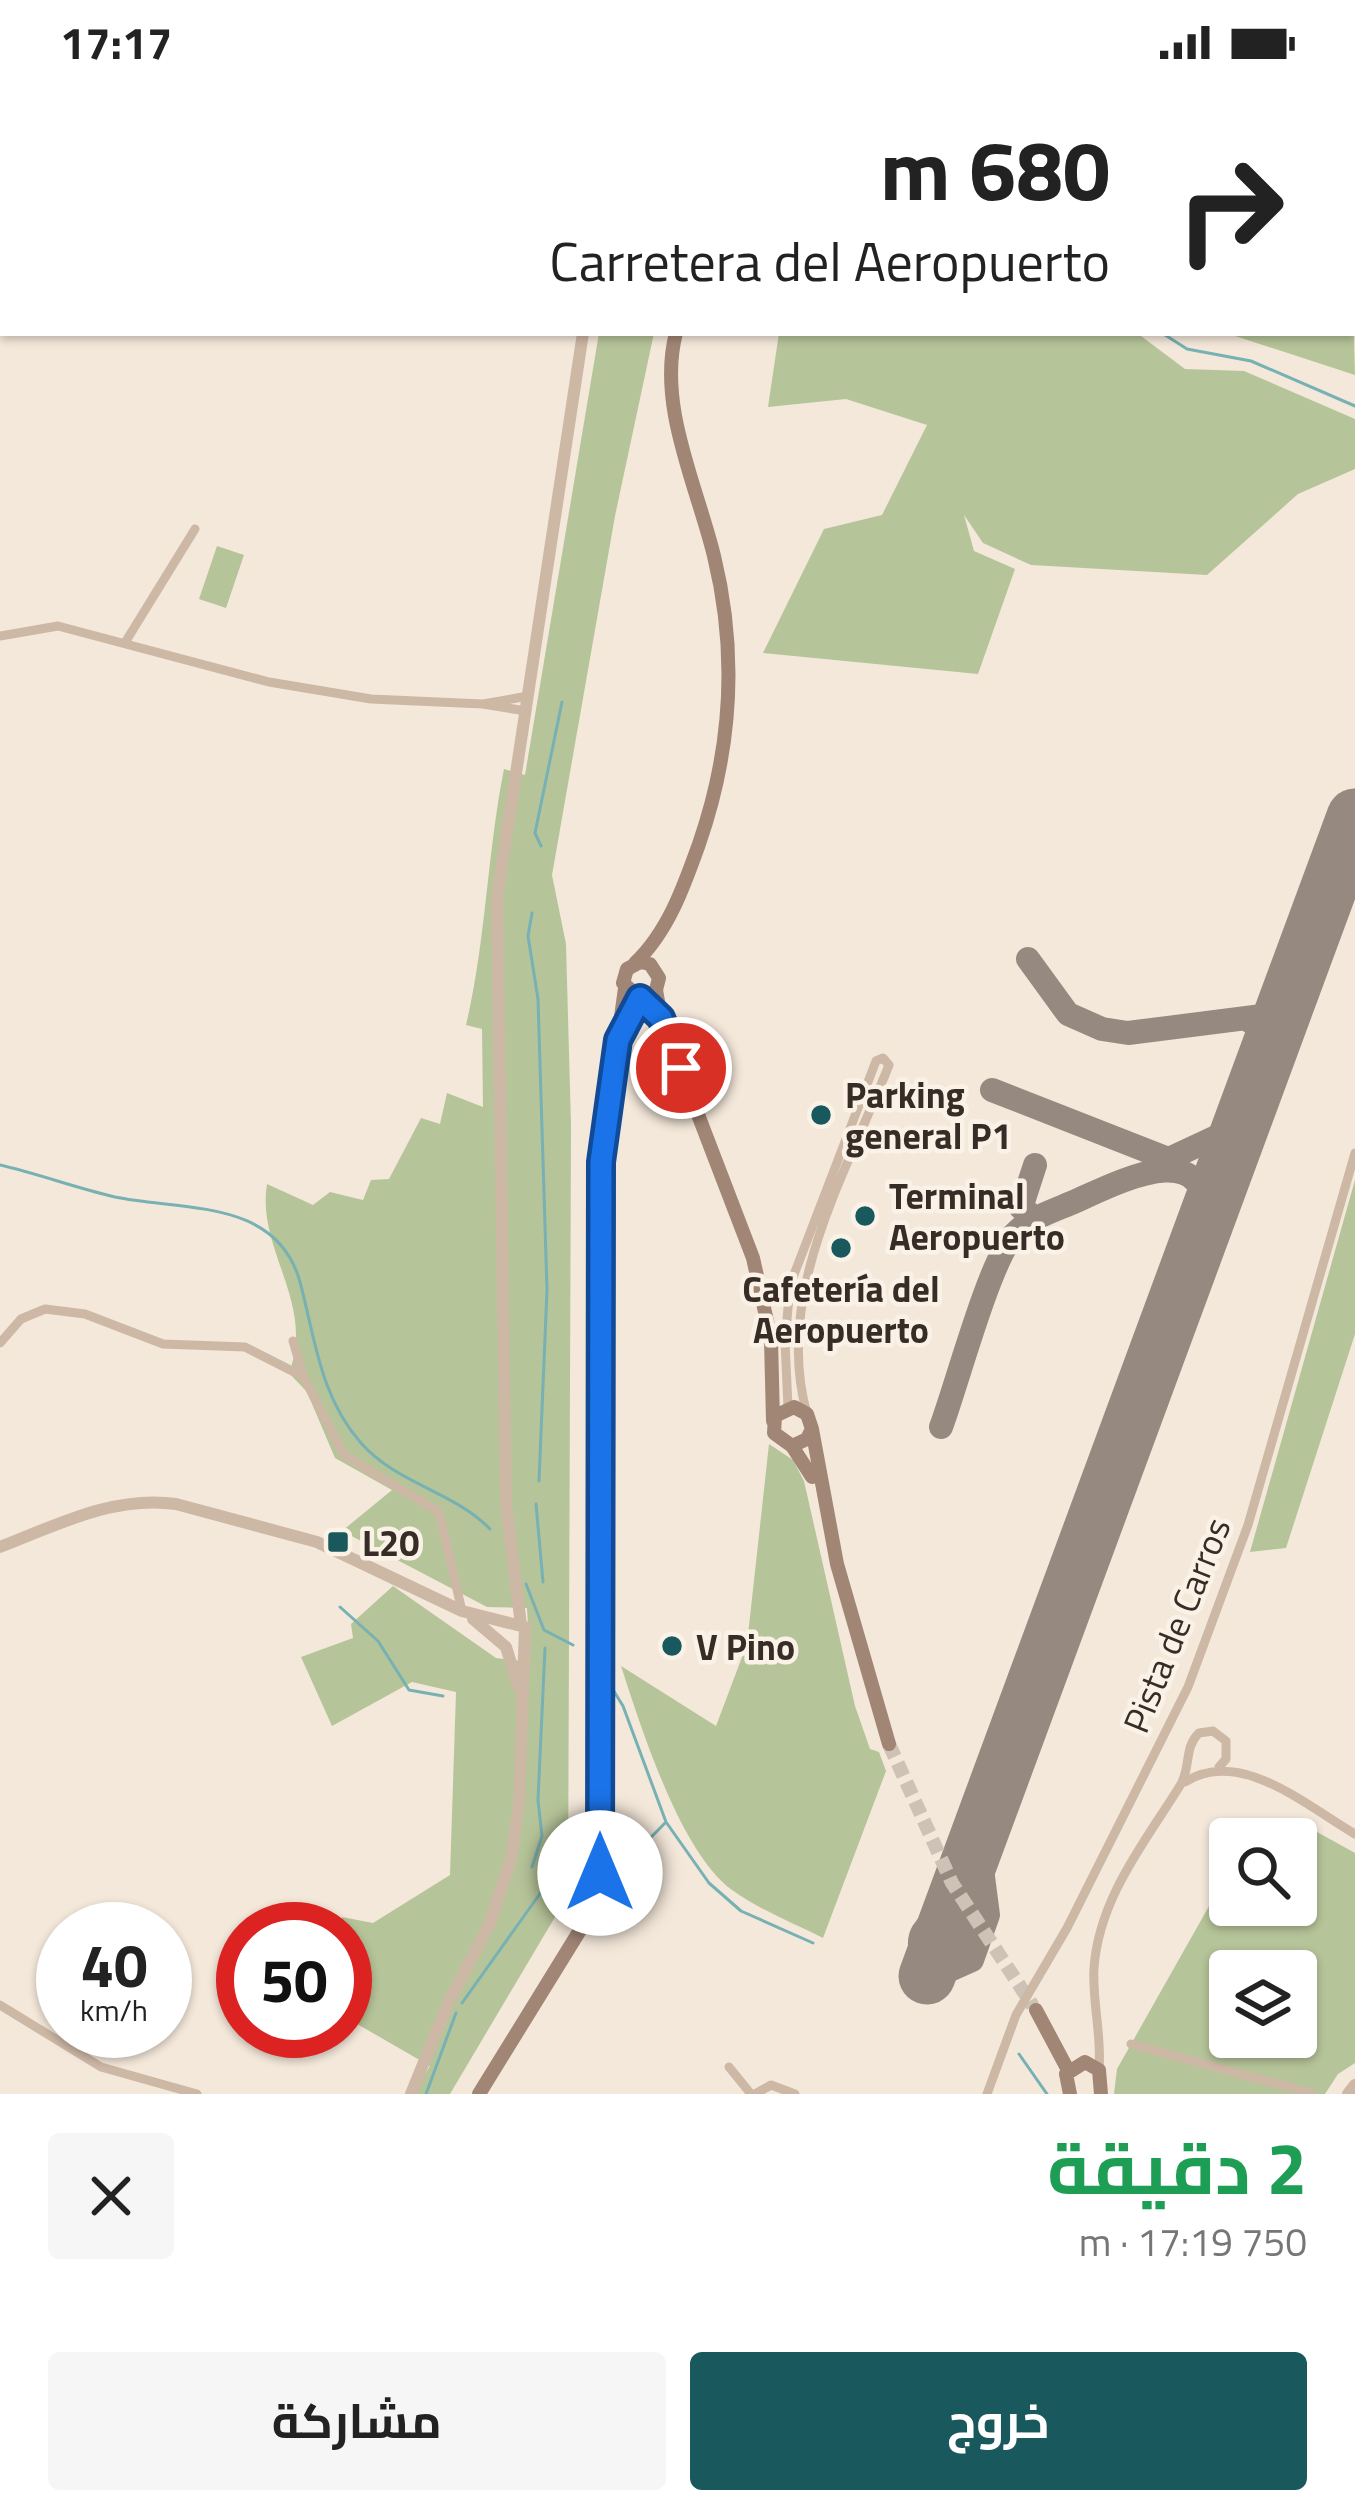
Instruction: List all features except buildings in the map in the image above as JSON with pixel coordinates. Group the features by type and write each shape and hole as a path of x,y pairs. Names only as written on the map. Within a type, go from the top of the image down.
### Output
{"main road":[{"path":"624,1021 646,995 657,972 659,938 713,800 727,725 730,667 718,572 671,383 676,336"},
{"path":"479,2094 582,1927 599,1881 601,1162 608,1091 624,1021 624,973 659,938"},
{"path":"635,963 650,964 657,972"},
{"path":"625,988 646,995 661,1018 745,1230 768,1317 776,1438 792,1446 823,1504"},
{"path":"774,1384 786,1407 809,1421 823,1504 889,1744"},
{"path":"773,1421 786,1407"},
{"path":"792,1446 802,1443 809,1421"},
{"path":"1036,2010 1062,2051 1083,2066 1100,2093"},
{"path":"1070,2094 1083,2066"}],"street":[{"path":"522,1708 505,1645 512,1626 513,1572 508,1540 497,920 583,336"},
{"path":"126,641 195,529"},
{"path":"0,636 58,626 290,686 371,699 483,704 526,711"},
{"path":"483,704 528,696"},
{"path":"786,1407 788,1294 804,1245 836,1183 868,1119 889,1065 883,1058 876,1061 856,1115 836,1183 817,1250 796,1333 809,1421"},
{"path":"856,1115 868,1119"},
{"name":"Pista de Carros","path":"987,2094 1016,2014 1067,1928 1196,1669 1254,1504 1355,1153"},
{"path":"804,1245 817,1250"},
{"path":"0,1343 21,1319 45,1309 86,1314 163,1345 244,1347 304,1378"},
{"path":"293,1342 304,1378 344,1455 439,1512 462,1611 505,1645 519,1650 526,1644"},
{"path":"0,1547 105,1508 155,1501 317,1542 462,1611 512,1626 526,1644 512,1858 489,1925 448,2003 411,2094"},
{"path":"1083,2066 1100,2046 1097,1948 1126,1869 1180,1784 1192,1739 1208,1731 1222,1736 1228,1753 1245,1772"},
{"path":"1219,1767 1228,1753"},
{"path":"1190,1758 1203,1770"},
{"path":"1180,1784 1203,1770 1219,1767 1245,1772 1355,1834"},
{"path":"0,2005 101,2067 197,2094"},
{"path":"1131,2044 1314,2094"},
{"path":"729,2067 750,2093 772,2085 795,2094"},
{"path":"1348,2094 1355,2085"}],"green space":[{"path":"598,336 653,336 615,516 552,875 566,944 571,1125 568,1895 450,2094 413,2094 430,2066 372,2033 372,1923 450,1875 456,1692 412,1682 332,1726 301,1657 353,1638 351,1624 393,1586 496,1658 530,1662 527,1608 487,1607 342,1531 392,1490 335,1458 307,1392 289,1373 295,1324 270,1231 267,1184 313,1205 330,1192 363,1200 371,1180 389,1179 421,1118 440,1124 447,1093 483,1107 482,1029 466,1025 504,769 525,775"},
{"path":"779,336 1141,336 1185,369 1244,371 1355,419 1355,469 1298,494 1207,575 1031,565 983,543 964,515 974,551 1015,569 978,674 763,653 824,529 882,515 927,425 846,399 768,407"},
{"path":"1235,336 1354,336 1355,375"},
{"path":"217,546 244,555 226,608 199,599"},
{"path":"1355,1180 1355,1334 1286,1548 1250,1552"},
{"path":"769,1444 793,1460 804,1481 855,1706 870,1749 879,1752 886,1771 823,1938 743,1897 713,1872 664,1787 621,1666 716,1726 747,1644"},
{"path":"1317,1832 1355,1853 1355,2063 1338,2074 1325,2094 1114,2094 1117,2069 1209,1906 1209,1926 1317,1926"}],"waterway":[{"path":"1167,336 1187,349 1251,361 1355,406"},
{"path":"541,846 535,833 562,702"},
{"path":"532,913 528,936 538,999 547,1290 539,1481"},
{"path":"0,1165 115,1197 224,1213 271,1235 288,1255 300,1282 321,1366 347,1425 375,1457 459,1505 490,1529"},
{"path":"536,1504 543,1582"},
{"path":"526,1584 544,1630 573,1645"},
{"path":"340,1607 378,1641 409,1690 443,1696"},
{"path":"532,1867 542,1836 538,1800 545,1648"},
{"path":"607,1680 623,1706 666,1822 709,1883 741,1911 813,1943"},
{"path":"612,1877 665,1823"},
{"path":"462,2003 549,1881"},
{"path":"580,1888 586,1885"},
{"path":"426,2094 456,2013"},
{"path":"1019,2054 1047,2094"}],"taxiway":[{"path":"1028,959 1068,1014 1102,1029 1128,1033 1262,1016 1283,1004 1292,988"},
{"path":"1246,1019 1262,1028 1269,1049"},
{"path":"992,1090 1168,1159"},
{"path":"1158,1164 1218,1136 1247,1110"},
{"path":"1035,1165 1021,1208 1037,1219"},
{"path":"941,1427 993,1273 1012,1237 1026,1225 1116,1183 1161,1171 1180,1172 1195,1180 1203,1198 1204,1227"},
{"path":"954,1905 927,1926 920,1939 923,1958 945,1972 972,1960 988,1915 979,1846 987,1815"}],"runway":[{"path":"927,1976 1355,817"}],"tunnel":[{"path":"889,1744 952,1883 1033,2006"}],"place":[{"name":"Parking general P1","path":"821,1115"},
{"name":"Terminal Aeropuerto","path":"865,1216"},
{"name":"Cafetería del Aeropuerto","path":"841,1248"},
{"name":"L20","path":"338,1542"},
{"name":"V Pino","path":"672,1646"}],"route":[{"path":"600,1873 601,1162 618,1040 640,998 661,1018 681,1068"}]}
